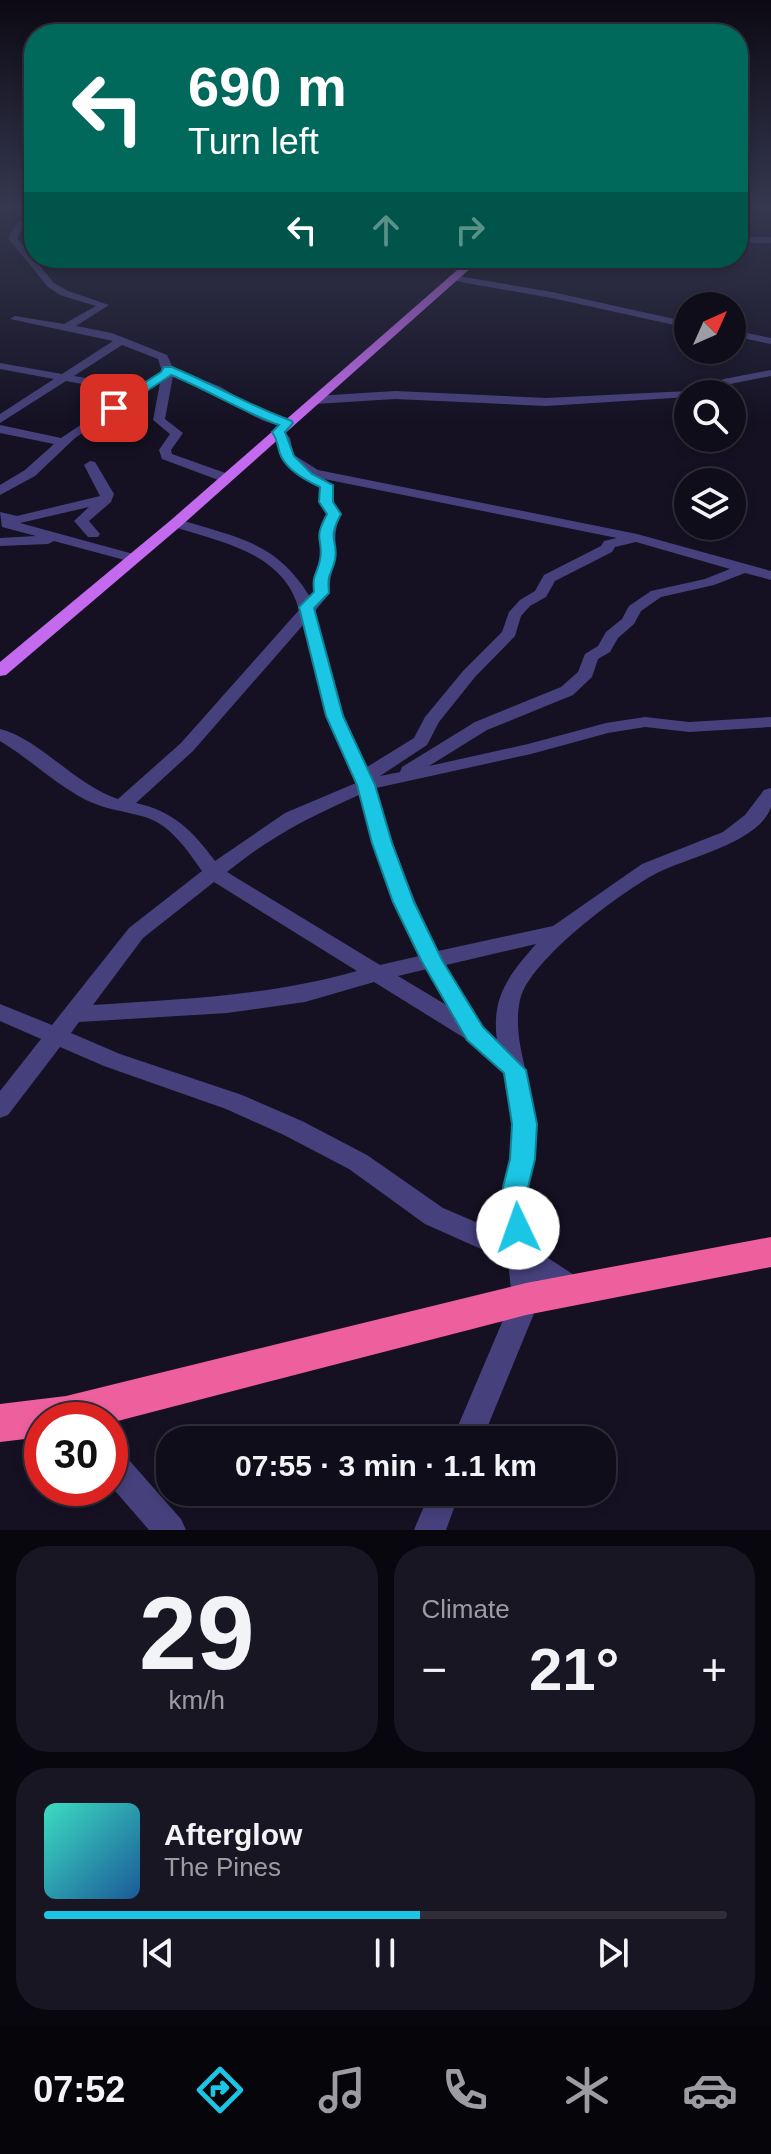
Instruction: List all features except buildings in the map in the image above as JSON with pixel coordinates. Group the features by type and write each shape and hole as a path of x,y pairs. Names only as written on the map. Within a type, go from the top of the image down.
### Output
{"highway":[{"path":"128,1402 526,1299 771,1252"},
{"path":"0,1423 24,1421"}],"main road":[{"path":"0,671 176,523 450,279"}],"street":[{"path":"46,279 64,293 104,305 67,327"},
{"path":"460,279 552,295 674,322"},
{"path":"15,319 122,340 163,357 167,372 158,416 164,425 177,433 165,450 166,456 226,478"},
{"path":"746,336 771,341"},
{"path":"0,419 122,340"},
{"path":"0,366 140,391"},
{"path":"0,491 30,473 63,442 167,372"},
{"path":"167,372 217,389 283,428 288,457 303,469 344,480 637,538 771,576"},
{"path":"733,380 771,373"},
{"path":"315,400 400,395 546,402 674,395"},
{"path":"0,429 63,442"},
{"path":"121,807 187,747 263,657 297,623 306,607 322,593 320,574 328,559 324,532 334,514 326,502 327,485 306,476 303,469"},
{"path":"86,470 106,496"},
{"path":"0,516 17,520 106,496"},
{"path":"106,496 81,521 107,551"},
{"path":"0,523 132,558"},
{"path":"176,523 227,538 265,554 291,578 306,607 335,716 366,785 382,843 404,902 432,960 475,1034"},
{"path":"0,542 93,534"},
{"path":"366,785 375,769 421,741 431,721 469,674 509,633 514,615 525,603 541,594 549,578 607,549 609,544 637,538"},
{"path":"395,779 481,726 567,691 586,674 591,657 604,649 612,635 629,621 634,609 656,594 709,582 746,568"},
{"path":"0,1108 136,933 213,872 292,817 366,785 531,749 606,728 645,722 689,727 771,722"},
{"path":"0,734 92,795 121,807 166,819 183,832 213,872 475,1034 515,1070"},
{"path":"473,1426 526,1299 515,1201 523,1159 524,1124 507,1035 509,1000 517,980 559,932 649,869 730,836 752,819 771,794"},
{"path":"74,1014 227,1005 305,994 377,973 559,932"},
{"path":"2,1014 54,1037 234,1102 293,1128 358,1162 434,1216 521,1254 573,1290"},
{"path":"128,1482 170,1530"},
{"path":"430,1530 439,1506"}],"route":[{"path":"114,408 168,370 217,389 248,409 287,423 278,432 284,438 288,457 303,469 306,476 327,485 326,502 334,514 324,532 328,559 320,574 322,593 306,607 340,732 366,785 382,843 404,902 432,960 475,1034 515,1070 524,1124 523,1159 515,1187 518,1228"}]}
